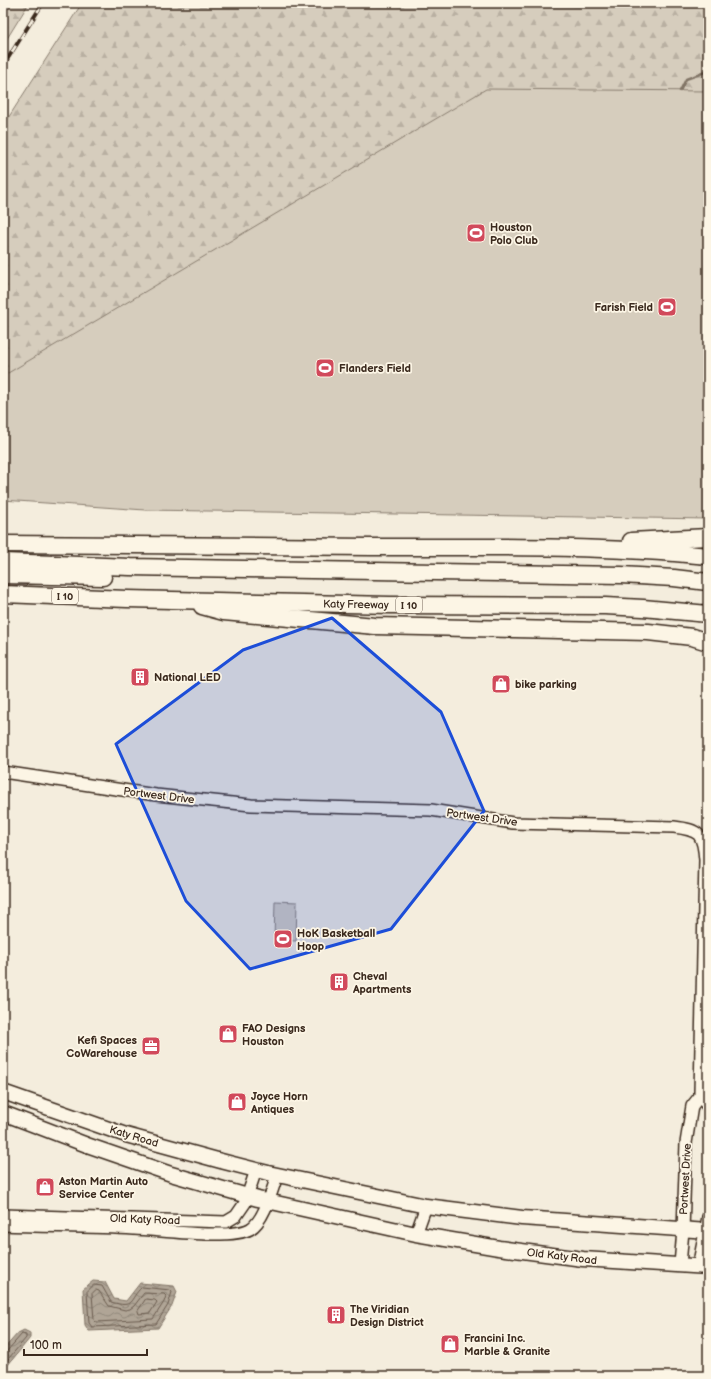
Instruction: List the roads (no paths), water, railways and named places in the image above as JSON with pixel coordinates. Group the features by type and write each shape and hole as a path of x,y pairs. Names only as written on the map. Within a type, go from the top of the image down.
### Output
{"highway":[{"path":"3,544 252,548 459,547 568,545 708,537"},
{"path":"459,547 614,550 708,556"},
{"path":"3,562 130,567 620,575 674,578 708,582"},
{"path":"3,575 619,584 673,586 708,590"},
{"name":"Katy Freeway","path":"3,594 127,599 390,605 643,608"},
{"path":"175,600 224,612 375,626 648,632 685,636 708,642"},
{"path":"643,608 708,613"},
{"path":"643,608 708,620"}],"main road":[{"name":"Katy Road","path":"3,1092 126,1135 267,1173"},
{"path":"3,1113 101,1150 171,1174 258,1199"},
{"path":"267,1173 426,1206 522,1218 706,1231"},
{"name":"Old Katy Road","path":"258,1199 416,1234 499,1248 576,1258 703,1267"}],"street":[{"name":"Portwest Drive","path":"3,772 156,795 251,805 431,810 513,823 674,827 685,828 701,837 704,845 705,860 700,1096 692,1106 686,1143 683,1230 680,1266"},
{"path":"700,1096 708,1107"},
{"name":"Old Katy Road","path":"3,1214 50,1221 135,1229 211,1234 241,1232 249,1230 258,1220 258,1199 267,1173"},
{"name":"Old Katy Road","path":"258,1199 267,1173"},
{"name":"Old Katy Road","path":"3,1225 50,1221 226,1222 236,1216 245,1203 258,1199"},
{"path":"416,1234 426,1206"},
{"path":"703,1267 708,1217"}],"water":[{"path":"93,1281 105,1282 114,1299 126,1301 140,1283 174,1286 177,1292 172,1306 158,1328 89,1331 85,1325 83,1289"},
{"path":"24,1330 30,1333 30,1338 3,1371 3,1350 18,1333"}],"waterway":[{"path":"680,91 686,79 708,71"}],"railway":[{"path":"3,66 43,3"}],"place":[{"name":"Houston Polo Club","path":"476,233"},
{"name":"Farish Field","path":"667,307"},
{"name":"Flanders Field","path":"325,368"},
{"name":"National LED","path":"140,677"},
{"name":"bike parking","path":"501,684"},
{"name":"HoK Basketball Hoop","path":"283,939"},
{"name":"Cheval Apartments","path":"339,982"},
{"name":"FAO Designs Houston","path":"228,1034"},
{"name":"Kefi Spaces CoWarehouse","path":"151,1046"},
{"name":"Joyce Horn Antiques","path":"237,1102"},
{"name":"Aston Martin Auto Service Center","path":"45,1187"},
{"name":"The Viridian Design District","path":"336,1315"},
{"name":"Francini Inc. Marble & Granite","path":"450,1344"}]}
